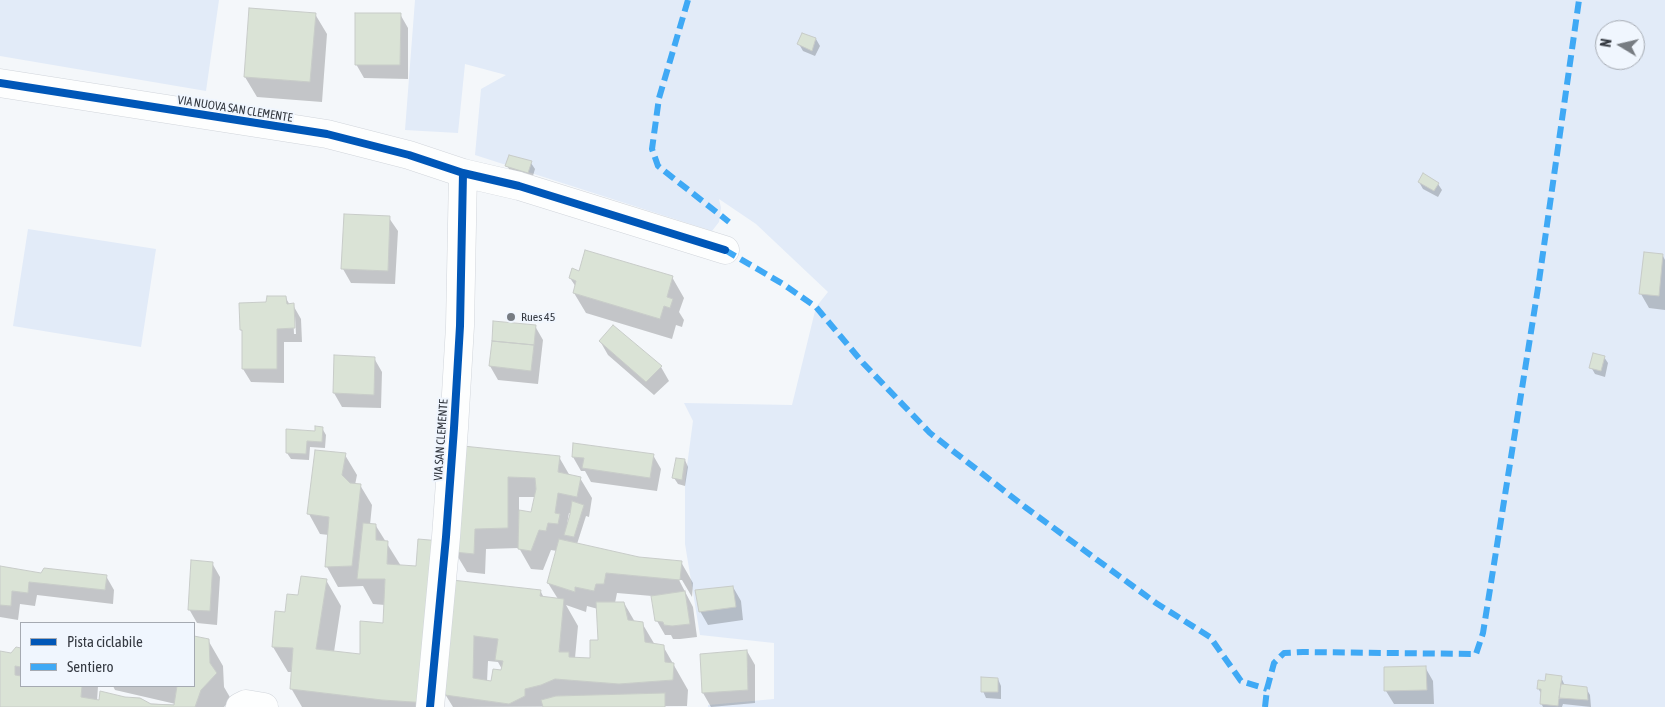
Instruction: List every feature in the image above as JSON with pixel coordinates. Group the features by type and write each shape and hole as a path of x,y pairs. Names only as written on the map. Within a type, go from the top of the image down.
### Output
{"street":[{"name":"VIA NUOVA SAN CLEMENTE","path":"0,83 326,134 409,155 463,173 519,186 725,250"},
{"name":"VIA SAN CLEMENTE","path":"430,707 454,428 460,326 463,173"},
{"path":"240,707 246,704 264,707"}],"shaded area":[{"path":"0,0 219,0 206,91 0,56"},
{"path":"415,0 1665,0 1665,707 708,707 708,705 774,699 774,643 700,635 685,544 685,481 693,421 684,403 792,405 816,307 828,292 756,224 719,199 721,208 719,222 712,231 475,155 481,89 506,75 465,64 458,133 405,130"},
{"path":"28,229 156,249 141,347 13,326"}],"building":[{"path":"249,8 316,13 310,82 244,77"},
{"path":"355,13 401,13 400,65 355,65"},
{"path":"802,33 816,38 812,51 797,44"},
{"path":"509,155 532,161 528,173 505,166"},
{"path":"1423,173 1439,183 1434,191 1418,182"},
{"path":"344,214 390,216 388,271 341,269"},
{"path":"585,250 673,276 667,297 673,299 670,308 664,306 660,319 573,293 576,281 569,278 572,268 579,271"},
{"path":"1644,252 1663,254 1659,296 1639,294"},
{"path":"267,296 286,296 287,304 294,303 295,328 277,329 277,369 242,369 242,330 240,330 239,303 266,302"},
{"path":"493,321 536,325 534,345 492,341"},
{"path":"613,325 662,366 646,382 599,341"},
{"path":"492,341 534,345 531,371 489,366"},
{"path":"1593,353 1605,356 1601,371 1589,368"},
{"path":"334,355 375,357 374,395 333,393"},
{"path":"315,426 323,427 322,442 307,441 306,454 286,453 286,429 315,431"},
{"path":"573,443 654,454 650,478 582,468 584,458 572,457"},
{"path":"463,446 560,456 558,472 581,477 577,497 558,493 555,513 560,514 558,524 548,523 546,531 539,530 531,551 518,549 519,510 531,512 536,489 535,478 508,477 508,528 475,529 474,554 454,552"},
{"path":"315,450 346,453 342,475 350,483 361,484 352,566 325,567 329,517 307,514"},
{"path":"676,458 685,459 682,480 672,478"},
{"path":"572,501 584,505 574,537 564,535"},
{"path":"363,523 376,524 376,540 388,541 387,564 416,566 418,539 441,541 428,703 382,700 290,689 293,648 272,647 275,611 285,612 287,594 298,595 301,576 327,579 316,649 360,654 360,621 383,623 385,579 357,579"},
{"path":"559,539 639,557 682,561 680,580 606,573 604,584 596,584 594,591 575,587 575,592 547,583"},
{"path":"191,560 213,562 210,611 188,610"},
{"path":"0,566 41,573 44,568 107,575 105,590 29,582 28,593 12,591 11,606 0,605"},
{"path":"452,580 541,590 540,596 564,599 559,652 569,652 569,657 590,658 590,640 598,640 596,602 624,602 628,620 643,622 645,642 664,645 665,662 674,663 673,680 619,684 555,679 525,689 525,696 509,704 445,695","holes":["474,636 498,639 495,660 503,661 501,670 493,669 491,681 473,678"]},
{"path":"733,586 736,607 699,612 695,590"},
{"path":"685,591 690,624 672,626 655,621 651,596"},
{"path":"195,636 209,639 210,663 217,673 201,690 195,707 0,707 0,651 11,653 16,647 20,648 20,667 15,666 15,675 20,676 20,687 82,687 81,697 99,700 100,691 125,697 140,698 151,704 174,705 177,687 195,687"},
{"path":"747,650 748,690 702,693 700,654"},
{"path":"1426,666 1427,690 1384,691 1384,667"},
{"path":"1546,674 1562,676 1558,706 1540,704 1541,689 1537,689 1538,680 1545,681"},
{"path":"981,677 998,678 998,692 981,692"},
{"path":"1561,684 1587,687 1588,700 1559,698"},
{"path":"665,693 665,707 543,707 541,700 556,696"}],"marked path":[{"path":"688,0 659,98 652,149 658,166 729,222"},
{"path":"1265,707 1267,689 1274,663 1284,653 1476,654 1483,633 1538,288 1579,0"},
{"path":"725,250 783,284 816,307 863,363 930,433 1025,507 1156,603 1210,637 1241,681 1267,689"}],"cycle path":[{"path":"0,83 327,134 409,155 463,173 519,186 725,250"},
{"path":"430,707 454,428 460,326 463,173"}],"place":[{"name":"Rues 45","path":"511,317"}]}
